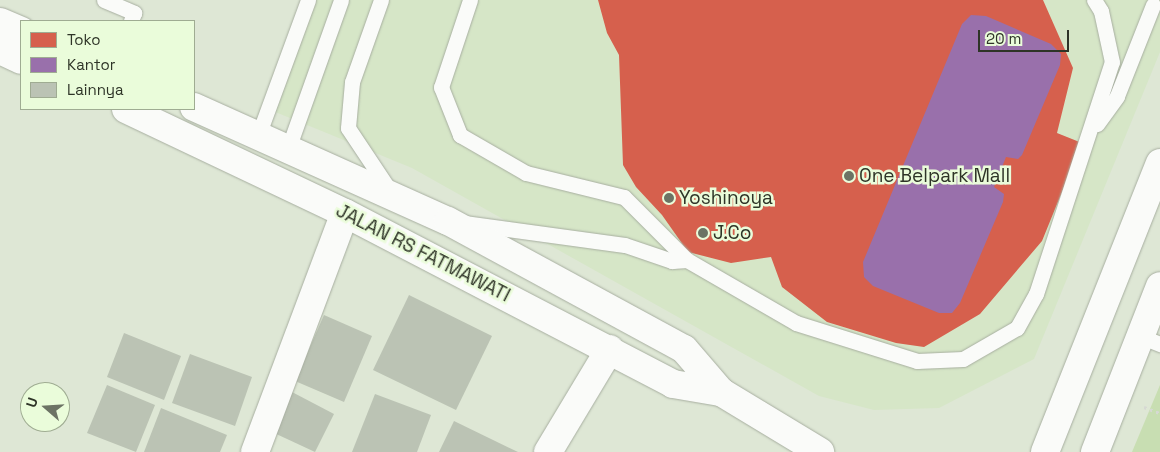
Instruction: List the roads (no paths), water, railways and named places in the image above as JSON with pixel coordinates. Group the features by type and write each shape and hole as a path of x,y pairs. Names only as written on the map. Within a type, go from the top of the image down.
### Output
{"main road":[{"path":"0,22 20,31"},
{"path":"0,50 20,60"},
{"name":"JALAN RS FATMAWATI","path":"195,107 392,194 448,221 684,349 721,392 820,452"},
{"name":"JALAN RS FATMAWATI","path":"128,110 345,213 610,349 673,384 721,392"},
{"path":"1045,452 1160,163"},
{"path":"255,452 345,213"},
{"path":"1095,452 1150,340 1160,286"},
{"path":"548,452 610,349"}],"lane":[{"path":"104,0 134,13 131,20"},
{"path":"258,136 308,0"},
{"path":"288,149 340,0"},
{"path":"381,0 352,82 348,128 392,194"},
{"path":"470,0 441,87 460,135 526,172 624,197 687,260 796,323 917,362 963,359 1017,328 1036,294 1112,62 1101,11 1094,0"},
{"path":"1089,136 1118,96 1153,5"},
{"path":"448,221 625,245 672,260 687,260"}],"place":[{"name":"One Belpark Mall","path":"849,176"},
{"name":"Yoshinoya","path":"669,198"},
{"name":"J.Co","path":"703,233"}]}
